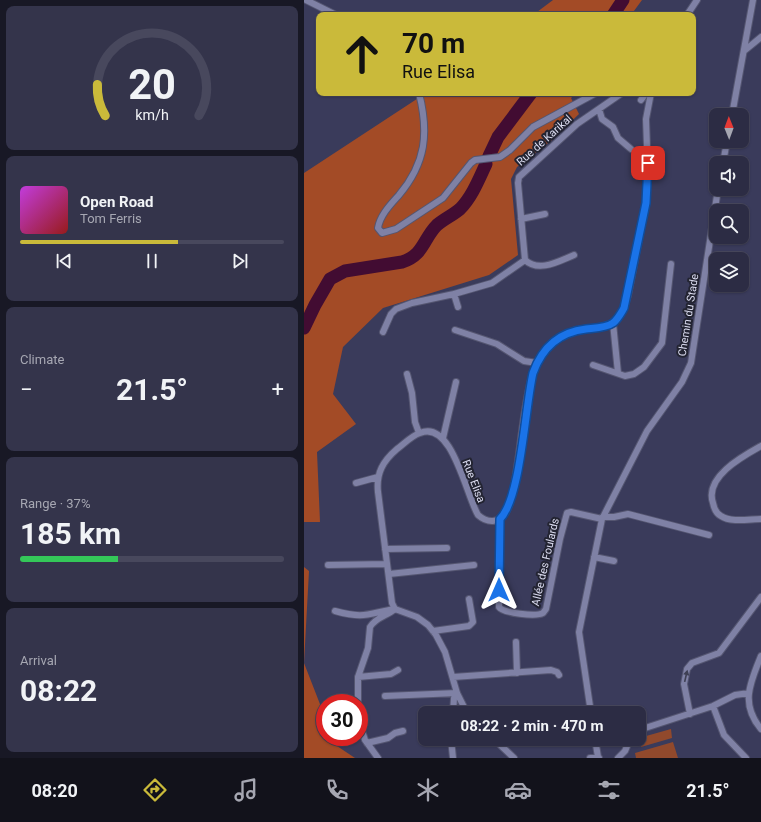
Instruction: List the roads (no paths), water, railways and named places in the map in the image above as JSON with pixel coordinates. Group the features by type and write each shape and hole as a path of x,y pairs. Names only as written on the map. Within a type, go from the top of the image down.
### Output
{"street":[{"path":"306,0 330,12"},
{"path":"689,12 697,0"},
{"path":"733,108 753,0"},
{"path":"744,51 761,37"},
{"path":"419,96 425,130 423,152 417,171 381,219 378,228 382,233 387,233 396,228 443,198 471,162 475,160 500,157 510,150 533,127 590,96"},
{"name":"Rue de Karikal","path":"525,260 519,177 577,124 618,96"},
{"path":"641,100 644,96"},
{"path":"500,519 505,513 514,491 530,387 537,363 548,346 566,333 608,326 613,323 624,308 628,295 646,203 648,175 646,119 651,96"},
{"path":"599,109 602,119 613,127 618,138 631,149"},
{"name":"Chemin du Stade","path":"590,706 579,632 603,518 647,431 682,382 691,363 717,196"},
{"path":"521,219 545,214"},
{"path":"383,332 391,314 396,309 412,303 454,294 492,282 525,260 536,266 545,266 574,255"},
{"path":"593,365 618,374 630,375 644,368 662,343 671,264"},
{"path":"628,295 636,291"},
{"path":"454,294 458,307"},
{"path":"613,323 618,374"},
{"path":"455,330 491,341 524,361 537,363"},
{"path":"407,374 412,394 415,422 419,433"},
{"path":"396,609 390,594 378,492 378,477 381,468 390,456 419,433 432,431 443,438 456,382"},
{"name":"Rue Elisa","path":"443,438 453,455 478,515 484,520 492,522 500,519"},
{"path":"761,446 726,469 717,479 712,490 715,510 721,516 729,519 761,519"},
{"path":"356,483 378,477"},
{"name":"Allée des Foulards","path":"500,519 499,607 504,611 537,615 543,613 546,608 560,539 567,514 571,512 603,518"},
{"path":"603,518 628,514 710,535"},
{"path":"385,549 447,548"},
{"path":"594,557 614,560"},
{"path":"328,565 387,564"},
{"path":"388,574 474,565"},
{"path":"690,714 684,684 687,669 692,663 718,653 761,598"},
{"path":"433,631 469,626 473,622 469,599"},
{"path":"358,694 358,677 368,648 370,627 379,618 396,609"},
{"path":"335,611 350,615 365,616 396,609 417,617 433,631 445,652 457,693 464,706"},
{"path":"516,642 517,673"},
{"path":"761,656 749,693 748,704 751,716 761,729"},
{"path":"358,677 391,674 398,670"},
{"path":"453,677 551,670 557,672 559,675"},
{"path":"385,696 457,693"},
{"path":"453,706 454,698 457,693"},
{"path":"646,728 713,706 735,695 749,693"},
{"path":"713,706 724,735 746,758"},
{"path":"368,743 388,738 395,733 403,731"},
{"path":"368,744 378,758"},
{"path":"452,746 453,758"},
{"path":"501,746 514,758"},
{"path":"590,758 599,758 596,746"},
{"path":"618,758 625,752 627,746"}],"waterway":[{"path":"615,12 623,0"},
{"path":"489,156 498,137 529,96"},
{"path":"304,328 330,279 345,271 402,262 415,255 432,230 460,209 468,199 486,164"}]}
